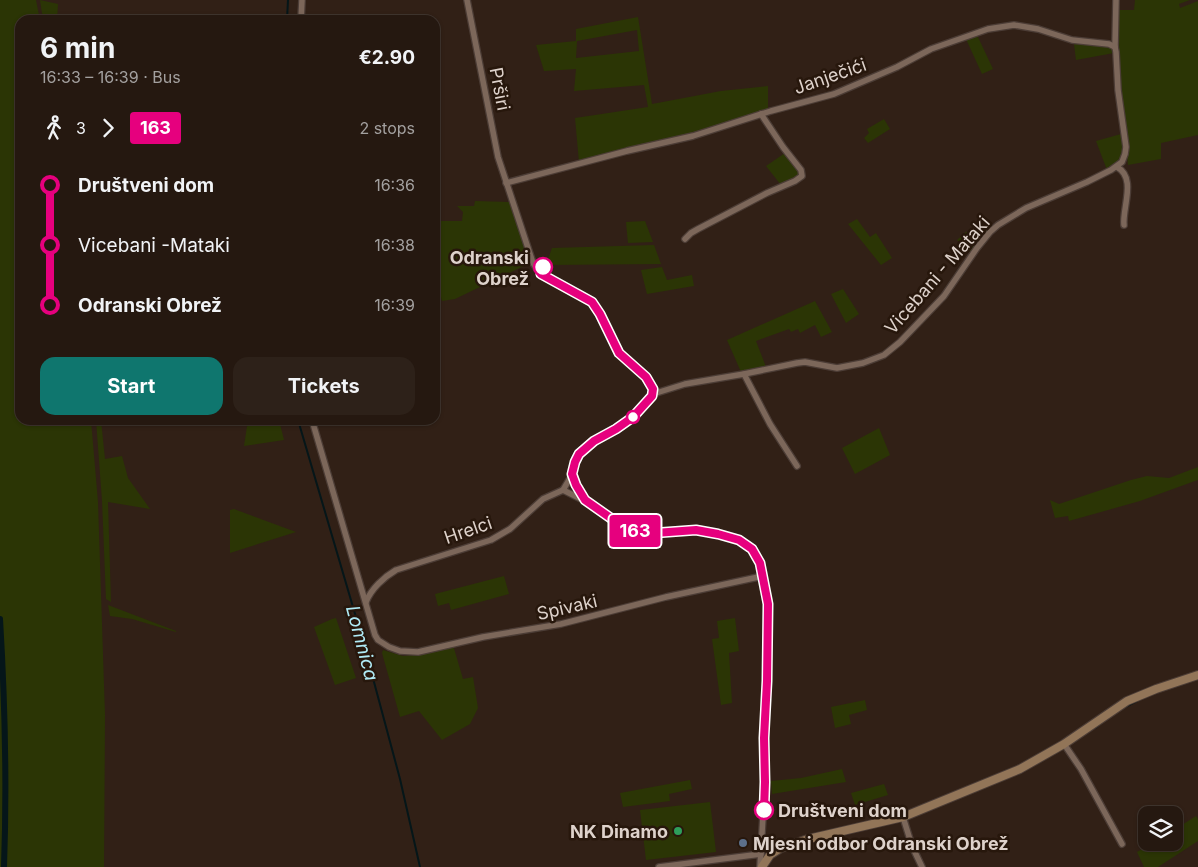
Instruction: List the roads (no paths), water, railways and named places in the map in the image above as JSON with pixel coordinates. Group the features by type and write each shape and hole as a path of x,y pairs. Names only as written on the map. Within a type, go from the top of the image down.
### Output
{"main road":[{"path":"761,867 772,853 794,843 903,817 1020,769 1064,744 1127,701 1198,675"}],"street":[{"path":"302,0 302,15"},
{"name":"Prširi","path":"467,0 493,136 506,183 533,263 537,270 547,278 592,302 619,353 646,377 652,386 653,394"},
{"path":"1116,0 1115,47 1118,90 1126,148 1124,158 1116,166 1121,169 1126,178 1128,198 1124,225"},
{"name":"Janječići","path":"506,183 707,132 850,88 896,68 930,49 988,29 1014,25 1072,40 1109,44 1115,47"},
{"path":"685,239 698,229 802,176 801,170 761,114"},
{"name":"Vicebani - Mataki","path":"653,394 685,384 801,362 830,368 843,368 884,355 900,342 944,296 990,232 1031,206 1087,182 1116,166"},
{"path":"744,374 770,424 797,466"},
{"path":"653,394 649,401 633,417 585,447 575,462 572,474 563,490 585,500 622,526 638,532 655,533 696,530 718,534 746,544 756,556 763,576 768,604 764,738 765,782 761,867"},
{"path":"313,425 366,602"},
{"path":"572,474 585,500"},
{"name":"Hrelci","path":"366,602 376,586 396,570 497,538 510,529 543,499 563,490"},
{"name":"Spivaki","path":"366,602 378,640 400,651 418,652 483,636 554,626 763,576"},
{"path":"1064,744 1081,769 1122,844"},
{"path":"903,817 912,846 922,867"},
{"path":"762,842 794,843"},
{"path":"659,867 762,854"}],"waterway":[{"name":"Lomnica","path":"287,15 288,0"},
{"name":"Lomnica","path":"299,425 363,641 400,779 420,867"},
{"path":"0,619 5,743 4,867"},
{"path":"1119,710 1137,701"},
{"path":"1095,728 1105,720"}],"place":[{"name":"Odranski Obrež","path":"543,267"},
{"name":"Društveni dom","path":"764,810"},
{"name":"NK Dinamo","path":"678,831"},
{"name":"Mjesni odbor Odranski Obrež","path":"743,843"}]}
